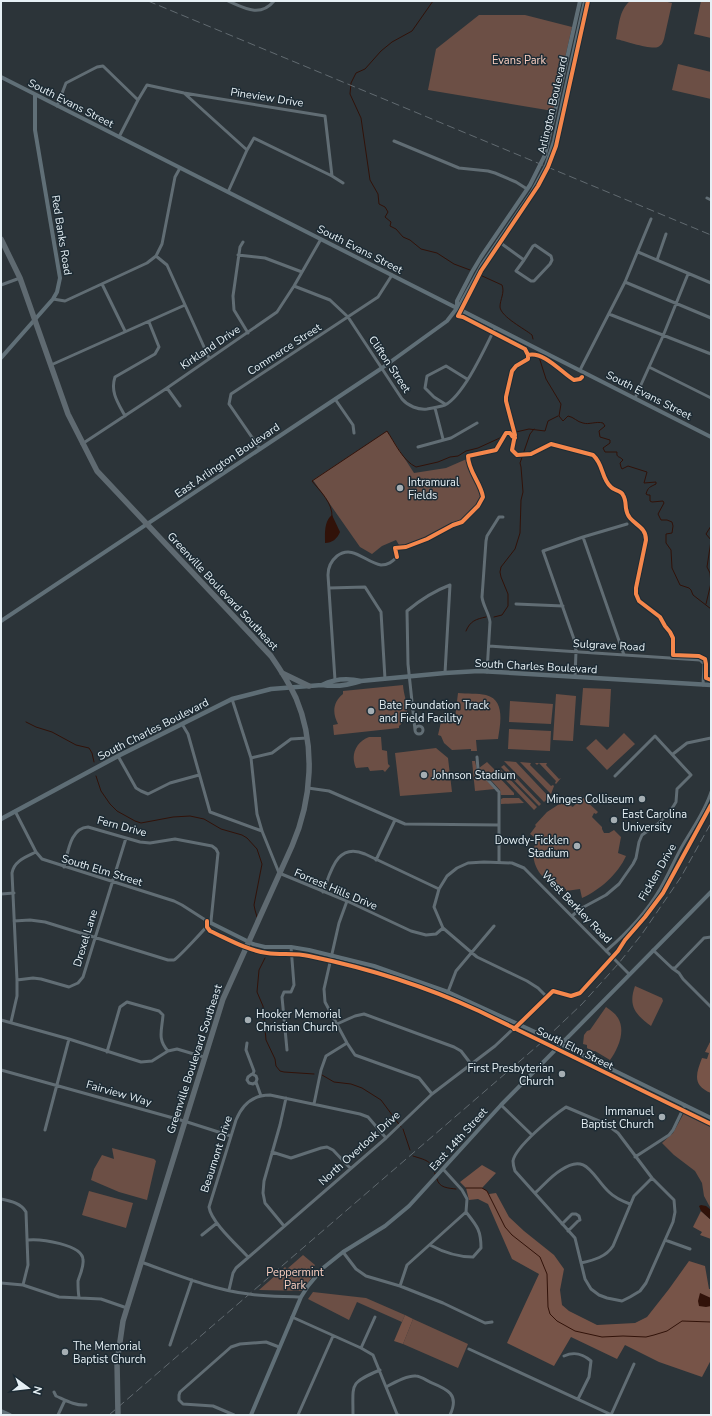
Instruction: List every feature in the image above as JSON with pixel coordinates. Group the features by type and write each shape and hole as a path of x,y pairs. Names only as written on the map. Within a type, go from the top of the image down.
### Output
{"highway":[{"name":"Greenville Boulevard Southeast","path":"1,239 20,278 68,414 97,471 264,648 291,688 300,710 307,738 309,764 308,788 306,805 299,829 222,999 123,1321 117,1362 118,1415"},
{"path":"282,673 309,686"}],"main road":[{"name":"Arlington Boulevard","path":"457,308 457,301 472,272 532,192 551,154 567,84 580,1"},
{"name":"Arlington Boulevard","path":"496,240 538,171 543,160 566,64 585,1"},
{"path":"566,64 568,68 566,78 567,84"},
{"name":"South Evans Street","path":"1,77 711,437"},
{"name":"Red Banks Road","path":"1,358 53,300 59,284 60,271 35,130 35,94"},
{"path":"551,129 549,152 551,154"},
{"path":"527,189 532,192"},
{"name":"East Arlington Boulevard","path":"1,621 382,368 438,329 451,317 457,308"},
{"name":"South Charles Boulevard","path":"322,685 329,681 335,680 385,679 445,673 487,672 575,676 711,686"},
{"name":"South Charles Boulevard","path":"1,819 118,756 232,699 260,691 322,685 330,686 352,684 361,680"},
{"name":"East 14th Street","path":"251,1415 301,1297 323,1268 343,1252 385,1226 409,1206 501,1105 711,892"},
{"name":"South Elm Street","path":"208,924 248,942 265,947 291,947 331,955 405,979 447,995 519,1024 561,1044 621,1077 711,1118"},
{"name":"South Elm Street","path":"208,924 210,931 245,947 263,952 291,953 374,969"},
{"name":"South Elm Street","path":"480,1009 514,1028 589,1065 621,1077"},
{"path":"589,1065 591,1060"},
{"name":"South Elm Street","path":"684,1107 711,1124"},
{"path":"1,1411 10,1415"}],"street":[{"path":"228,1 250,10 257,11 268,7 274,1"},
{"path":"57,106 66,83 97,67 103,66 138,100 119,137"},
{"name":"Pineview Drive","path":"138,100 147,85 184,93 325,116 332,176"},
{"path":"184,93 247,150"},
{"path":"228,192 254,138 332,176 343,183"},
{"path":"394,141 459,168 488,170 527,189"},
{"path":"53,300 65,301 147,263 156,256 162,244 175,177 180,168"},
{"path":"707,198 711,200"},
{"path":"580,370 625,282 650,219"},
{"path":"657,260 666,234"},
{"name":"Kirkland Drive","path":"82,444 167,388 277,312 321,239"},
{"path":"496,240 524,260"},
{"path":"243,242 238,255 233,296 234,310 248,333"},
{"path":"535,245 551,256 552,260 534,281 531,281 516,271 524,260 535,245"},
{"path":"638,252 711,283"},
{"path":"238,255 265,258 302,272"},
{"path":"156,256 167,264 209,358"},
{"path":"634,398 663,336 688,274"},
{"name":"Commerce Street","path":"260,449 229,404 231,394 378,297 392,275"},
{"path":"1,285 20,278"},
{"path":"625,282 711,318"},
{"path":"102,284 125,331"},
{"name":"Clifton Street","path":"294,286 330,300 348,318 382,368 397,394 406,404 422,410 435,408 445,404 458,393 494,328"},
{"path":"51,365 185,305"},
{"path":"609,314 711,354"},
{"path":"125,416 112,386 115,377 155,354 159,347 149,322"},
{"path":"445,404 434,397 425,388 427,376 446,366 467,379"},
{"path":"649,367 711,398"},
{"path":"167,388 180,406"},
{"path":"335,399 353,425 354,433"},
{"path":"435,408 443,439"},
{"path":"418,447 451,438 477,423"},
{"path":"487,672 490,622 489,615 483,605 482,597 486,541 487,536 499,518 503,516"},
{"path":"575,676 575,642 543,552 583,537 627,524"},
{"path":"583,537 624,655"},
{"path":"335,680 328,570 331,562 339,555 348,552 356,553 382,565 391,563 397,557"},
{"path":"415,721 422,729 421,734 417,734 415,730 409,676 407,611 417,602 450,584 445,673"},
{"path":"329,588 365,587 381,612 385,679"},
{"path":"516,604 563,606"},
{"name":"Sulgrave Road","path":"489,646 700,660 704,664 703,685"},
{"name":"Forrest Hills Drive","path":"232,699 251,758 257,814 279,874 347,901 411,931 426,936 436,934 443,928"},
{"path":"182,724 188,734 210,812 262,831"},
{"path":"415,730 419,727"},
{"path":"572,916 580,909 606,895 616,887 636,858 642,835 662,819 674,805 677,789 691,774 655,736 615,776"},
{"path":"251,758 272,753 292,739 307,738"},
{"path":"673,754 688,743 711,738"},
{"path":"118,756 136,788 148,794 170,783 199,775"},
{"path":"477,757 478,769 499,792 499,862"},
{"path":"308,788 329,791 405,824 499,825"},
{"name":"Ficklen Drive","path":"606,951 625,934 652,900 700,818 711,792"},
{"name":"South Elm Street","path":"15,812 36,852 44,861 178,903 208,924"},
{"path":"376,860 395,820"},
{"name":"Fern Drive","path":"64,867 72,839 78,829 83,827 88,827 140,842 150,843 175,839 204,843 216,849 218,853 208,924"},
{"name":"Drexel Lane","path":"17,980 33,978 41,979 70,987 78,983 83,977 126,838"},
{"path":"323,892 336,861 340,856 354,850 439,889"},
{"path":"11,1022 17,996 12,873 15,865 22,859 36,852"},
{"name":"West Berkley Road","path":"443,928 434,907 439,889 446,876 456,868 468,863 499,862 516,864 527,870 629,974"},
{"path":"1,894 14,893"},
{"path":"347,901 339,922 331,955 324,989 325,1002 355,1055 419,1078 432,1094"},
{"path":"14,921 30,920 45,922 168,960 174,960 181,954 208,924"},
{"path":"447,995 456,971 494,926"},
{"path":"443,928 471,952"},
{"path":"224,937 227,932"},
{"path":"672,968 675,968 704,938 711,937"},
{"path":"263,952 265,947"},
{"path":"287,1050 282,997 284,992 291,992 294,985 291,947"},
{"path":"653,950 679,973 711,1007"},
{"name":"North Overlook Drive","path":"229,1290 233,1273 236,1268 386,1138 432,1094 495,1046 547,997 538,988 527,981 477,957 471,952"},
{"path":"107,1052 120,1007 127,1002 159,1011 163,1015 161,1038 162,1045 168,1051"},
{"path":"337,1024 355,1016 364,1014 454,1046 461,1051 471,1064"},
{"path":"1,1020 69,1039 141,1062 152,1061 168,1051 178,1049 204,1056"},
{"path":"45,1130 69,1039"},
{"path":"247,1043 246,1050 254,1071 253,1074 257,1077 256,1082 261,1096 270,1095 364,1115 372,1121 386,1138"},
{"path":"314,1104 322,1066 326,1056 347,1043"},
{"name":"Fairview Way","path":"1,1070 184,1121 231,1136"},
{"path":"253,1074 249,1076 247,1080 252,1084 256,1082"},
{"name":"Beaumont Drive","path":"248,1257 217,1223 210,1213 209,1207 239,1112 252,1099 261,1096"},
{"path":"284,1226 265,1203 262,1193 264,1181 284,1112 286,1098"},
{"path":"501,1105 532,1135"},
{"path":"566,1107 606,1124 618,1133 636,1157 652,1178 674,1200 676,1212 646,1283 640,1291 622,1301 599,1295 591,1289 585,1279 575,1238 515,1171 513,1162 516,1155 532,1135 554,1115 566,1107"},
{"path":"636,1157 669,1135 684,1107"},
{"path":"272,1152 291,1158 327,1147 333,1150 350,1168"},
{"path":"535,1194 560,1171 573,1164 581,1164 589,1168 608,1191 618,1199 630,1204"},
{"path":"430,1245 437,1249 464,1257 473,1258 481,1248 481,1235 476,1225 466,1212 467,1200 462,1190 443,1169"},
{"path":"581,1263 591,1261 608,1254 613,1246 634,1196 652,1178"},
{"path":"1,1199 18,1204 25,1209 26,1212 28,1265 23,1285"},
{"path":"400,1286 407,1265 466,1212"},
{"path":"562,1224 572,1214 579,1216 580,1220 568,1231"},
{"path":"202,1235 217,1223"},
{"path":"28,1240 39,1239 74,1248 80,1252 84,1261 78,1282 79,1297"},
{"path":"665,1240 690,1249"},
{"path":"343,1252 356,1269 366,1276 400,1286 443,1303 485,1323 492,1322"},
{"path":"141,1262 192,1280 229,1290 249,1294 301,1297"},
{"path":"170,1345 192,1280"},
{"path":"1,1283 23,1285 59,1297 101,1299 127,1308"},
{"path":"292,1317 361,1348 373,1356 397,1414 399,1415"},
{"path":"361,1348 375,1317"},
{"path":"298,1415 333,1336"},
{"path":"234,1415 213,1406 183,1404 179,1400 180,1392 231,1347 266,1342 279,1347"},
{"path":"469,1349 611,1415 634,1364"},
{"path":"564,1356 570,1353 578,1353 586,1356 591,1361 591,1371 589,1377 578,1399"},
{"path":"353,1415 353,1389 356,1383 360,1378 380,1370"},
{"path":"386,1387 410,1376 416,1375 446,1389 451,1393 454,1399 454,1408 450,1415"},
{"path":"54,1392 56,1396 65,1400 80,1406 86,1405"},
{"path":"58,1415 65,1400"}],"green space":[{"path":"630,1 663,1 672,3 664,39 658,47 655,48 638,45 616,39 622,14 626,5"},
{"path":"701,1 711,1 711,38 694,34"},
{"name":"Evans Park","path":"479,15 525,15 572,27 553,111 428,90 436,49"},
{"path":"678,64 711,72 711,99 672,90"},
{"name":"Intramural Fields","path":"387,431 414,473 446,468 469,458 485,497 465,521 452,526 434,537 418,542 402,550 396,540 382,546 372,554 360,547 313,480"},
{"name":"Bate Foundation Track and Field Facility","path":"403,685 407,712 404,721 399,728 334,735 333,725 338,724 334,708 335,704 343,694 343,691"},
{"path":"583,688 611,689 609,727 580,725"},
{"path":"458,693 486,695 497,702 499,707 500,720 498,739 476,740 477,751 471,751 471,749 452,750 444,743 441,736 438,735 443,713 447,716 455,718"},
{"path":"556,694 576,696 573,741 553,740"},
{"path":"510,701 553,704 551,724 509,722"},
{"path":"509,729 551,731 550,751 508,749"},
{"path":"624,733 635,744 607,770 586,748 596,739 607,750"},
{"path":"369,737 381,737 382,750 387,751 388,764 390,766 385,772 383,770 370,771 368,767 356,768 354,763 355,750 364,739"},
{"name":"Johnson Stadium","path":"436,748 448,758 452,792 400,796 395,753"},
{"path":"472,761 475,761 477,770 495,789 475,791"},
{"path":"504,761 516,762 549,797 544,802"},
{"path":"487,762 496,771 489,777 479,768"},
{"path":"520,762 531,763 530,765 551,786 554,786 551,794"},
{"path":"539,763 547,763 546,765 559,779 561,778 556,784 556,781"},
{"path":"504,765 541,804 539,806 501,767"},
{"path":"500,769 537,807 534,810 497,771"},
{"path":"496,774 514,793 514,795 501,795 500,790 491,780"},
{"name":"Dowdy-Ficklen Stadium","path":"580,795 598,812 596,814 594,813 592,817 602,827 604,833 609,833 614,830 621,837 618,853 626,856 623,863 608,881 589,895 582,898 580,889 566,891 566,889 557,886 543,877 538,871 534,856 534,848 537,839 530,834 536,826 535,825 547,812 564,801 566,803 569,801 572,807 574,806"},
{"path":"519,798 524,803 501,804 501,799"},
{"path":"635,986 662,998 663,1001 651,1026 641,1018 634,1009 632,999"},
{"path":"606,1007 617,1016 621,1028 620,1040 616,1051 610,1060 595,1051 592,1051 587,1048 587,1045 583,1044 584,1035 590,1030"},
{"path":"684,1113 711,1126 711,1209 704,1196 702,1183 695,1171 674,1155 662,1143 673,1133"},
{"path":"112,1148 154,1159 156,1161 147,1200 119,1192 91,1180 94,1169 102,1155 114,1159"},
{"path":"89,1191 133,1203 126,1228 82,1215"},
{"name":"Peppermint Park","path":"303,1255 315,1265 308,1274 312,1277 302,1291 259,1290 285,1267 287,1269"},
{"path":"313,1292 366,1298 405,1315 402,1322 357,1302 349,1320 308,1299"},
{"path":"413,1319 468,1344 458,1368 403,1344"}],"shaded area":[{"path":"332,515 340,532 334,540 325,543 326,524"},
{"path":"711,1040 711,1093 705,1090 698,1083 697,1074 702,1058 707,1059 709,1053 705,1052"},
{"path":"482,1165 496,1173 482,1188 489,1194 496,1193 509,1217 554,1255 564,1269 560,1290 562,1305 569,1311 597,1325 635,1323 647,1317 689,1261 705,1266 709,1289 711,1289 711,1360 702,1377 659,1362 625,1345 617,1359 571,1337 554,1366 507,1343 539,1274 512,1259 488,1204 478,1199 469,1200 466,1188 460,1182"},
{"path":"699,1206 706,1206 711,1210 711,1220 701,1211"},
{"path":"701,1211 711,1220 711,1239 700,1235 702,1232 693,1227"},
{"path":"700,1293 711,1298 711,1306 699,1306 698,1301"},
{"path":"405,1315 413,1319 403,1344 394,1341"}],"waterway":[{"path":"433,1 412,31 392,42 381,51 365,69 356,73 351,83 350,94 361,118 370,180 378,194 379,204 385,207 388,212 385,217 391,222 390,226 421,249 437,253 454,264 470,270"},
{"path":"480,275 502,285 503,291 500,304 501,311 509,319 532,335 533,339"},
{"path":"539,357 546,379 561,404 559,416 563,421 568,416 585,423 603,423 605,426 599,431 600,437 610,440 610,443 603,448 605,452 617,452 618,456 623,460 620,463 622,469 628,466 647,472 644,483 656,482 656,484 648,489 646,494 650,495 650,501 652,502 663,501 664,503 658,514 661,520 672,522 672,533 666,534 666,543 671,550 672,568 680,585 689,588 693,595 711,609"},
{"path":"516,432 529,429 545,431 548,421 558,416"},
{"path":"494,617 502,615 508,606 508,594 500,572 501,567 515,549 520,533 521,500 523,492 520,463 530,434 534,429"},
{"path":"332,517 332,512 328,502 312,481 387,431 407,461 416,467 458,456 466,451 478,448 502,437"},
{"path":"711,526 706,534 711,540"},
{"path":"706,604 711,583 710,573 707,567 711,541"},
{"path":"466,631 469,625 474,621 486,617"},
{"path":"26,722 52,732 76,745 89,748 94,762"},
{"path":"96,776 101,791 110,804 117,811 135,821 141,823 173,817 190,816 204,819 221,829 247,838 257,849 262,864 254,905 257,917"},
{"path":"265,958 259,970 257,992 263,1006 266,1040 275,1059 276,1066 280,1071 284,1072 314,1074"},
{"path":"322,1075 334,1082 351,1084 362,1088 381,1100 401,1127"},
{"path":"403,1129 410,1150"},
{"path":"413,1156 430,1163 435,1174"},
{"path":"437,1179 442,1186 456,1189"},
{"path":"466,1188 482,1188 487,1191 505,1227 512,1235 540,1257 547,1274 548,1307 550,1314 557,1321 575,1331 602,1337 646,1337 667,1331 682,1321 711,1322"}],"railway":[{"path":"148,1 711,235"},
{"path":"109,1415 542,1042 582,1004 619,963 642,934 681,877 711,823"}],"cycle path":[{"path":"588,1 556,146 548,167 538,186 481,271 458,316 463,317 525,349 528,359 516,366 512,371 506,397 515,435 512,450 517,455 531,454 551,444 593,455 597,459 608,483 612,488 621,492 623,495 628,515 643,530 646,536 636,588 636,594 639,601 660,617 670,632 673,638 673,655 699,656 705,659 706,678 711,680"},
{"path":"528,355 540,356 546,359 574,380 582,377"},
{"path":"397,557 395,548 406,547 427,539 453,525 462,522 478,506 483,497 480,487 470,467 468,456 496,450 506,433 510,433 515,438"},
{"path":"514,1029 553,991 571,996 580,993 618,951 625,940 663,893 711,805"},
{"path":"207,921 207,927 210,931 237,944 259,952 304,955 331,961 396,979 459,1002 711,1124"}],"place":[{"name":"Intramural Fields","path":"400,488"},
{"name":"Bate Foundation Track and Field Facility","path":"371,711"},
{"name":"Johnson Stadium","path":"424,775"},
{"name":"Minges Colliseum","path":"642,799"},
{"name":"East Carolina University","path":"614,820"},
{"name":"Dowdy-Ficklen Stadium","path":"577,846"},
{"name":"Hooker Memorial Christian Church","path":"248,1020"},
{"name":"First Presbyterian Church","path":"562,1074"},
{"name":"Immanuel Baptist Church","path":"662,1117"},
{"name":"The Memorial Baptist Church","path":"65,1352"}]}
